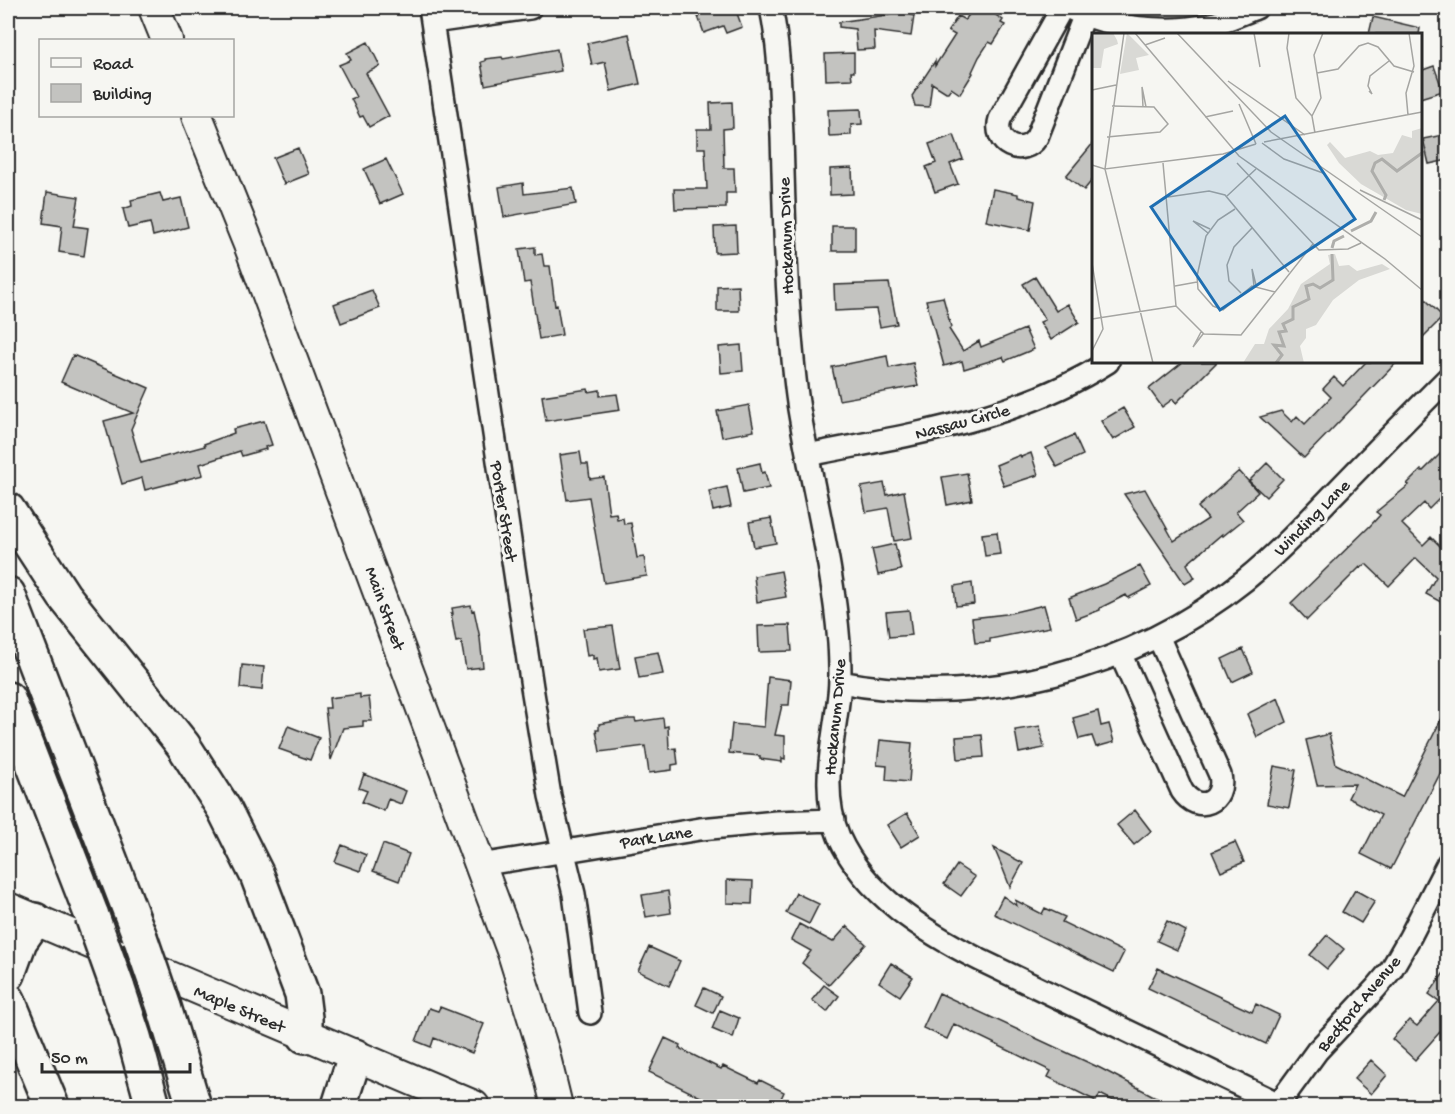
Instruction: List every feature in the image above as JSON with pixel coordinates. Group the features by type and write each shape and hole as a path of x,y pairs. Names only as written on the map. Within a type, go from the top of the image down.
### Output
{"highway":[{"path":"8,510 64,596 183,746 224,809 257,875 302,994 305,1035"},
{"path":"8,594 140,937 164,1006 194,1107"},
{"path":"8,699 117,986 153,1107"},
{"path":"8,974 20,941 21,914"},
{"path":"8,1000 52,1107"},
{"path":"339,1107 354,1056"}],"main road":[{"path":"154,8 167,39"},
{"name":"Main Street","path":"197,117 250,247 480,865 530,1003 557,1107"},
{"name":"Maple Street","path":"21,914 474,1107"}],"street":[{"path":"432,15 530,8"},
{"name":"Hockanum Drive","path":"771,8 779,64 788,308 799,407 835,604 840,652 840,682 828,783 834,820 844,847 861,873 891,903 931,933 980,960 1278,1105"},
{"path":"1062,8 1000,119 999,133 1003,141 1010,146 1023,148 1037,137 1077,11 1117,23 1150,27 1216,29 1256,8"},
{"name":"Porter Street","path":"432,15 532,687 550,796 574,894 590,1013"},
{"name":"Nassau Circle","path":"808,455 947,428 993,415 1061,388 1106,363"},
{"name":"Winding Lane","path":"840,682 879,689 969,689 1041,678 1085,666 1158,636 1224,596 1269,560 1448,378"},
{"path":"1120,653 1182,792 1194,802 1210,802 1221,790 1220,775 1158,636"},
{"name":"Park Lane","path":"480,865 700,829 776,822 834,820"},
{"name":"Bedford Avenue","path":"1278,1105 1317,1051 1390,970 1410,937 1448,863"}],"building":[{"path":"695,8 722,8 724,12 735,8 742,27 726,33 723,26 704,33"},
{"path":"974,8 985,8 1003,20 1001,23 1005,25 993,44 989,42 979,57 973,73 960,94 951,88 946,92 932,83 929,107 915,106 912,96 955,35 948,31 958,16 965,20"},
{"path":"907,12 914,16 911,36 874,31 875,49 857,50 855,29 839,27 839,22"},
{"path":"1373,17 1420,28 1419,33 1369,33"},
{"path":"629,34 640,84 611,91 605,62 592,65 587,43"},
{"path":"368,42 380,66 366,73 389,116 369,127 363,116 360,117 351,99 356,97 339,65 351,60 347,53"},
{"path":"557,49 561,71 485,85 481,62 485,59 502,57 503,59"},
{"path":"854,53 852,79 826,80 825,54"},
{"path":"1434,66 1443,91 1422,97 1422,70"},
{"path":"732,102 733,128 723,129 724,168 734,168 735,193 726,193 726,208 675,209 674,189 707,189 705,148 697,148 697,129 711,129 710,103"},
{"path":"861,109 862,124 851,125 851,135 829,136 828,110"},
{"path":"1448,134 1448,160 1429,164 1423,139"},
{"path":"954,135 963,159 950,164 958,184 935,192 926,167 936,163 929,144"},
{"path":"1092,144 1092,180 1084,190 1066,176"},
{"path":"298,148 309,174 284,184 273,158"},
{"path":"386,159 403,194 380,204 364,169"},
{"path":"852,168 853,194 830,195 830,169"},
{"path":"523,183 524,194 573,188 576,204 504,217 499,187"},
{"path":"993,189 1018,194 1018,197 1035,201 1030,230 986,221"},
{"path":"47,192 79,197 74,226 88,228 84,256 59,252 62,226 43,223"},
{"path":"160,193 163,202 181,198 188,227 153,236 150,223 128,228 123,209 132,206 131,200"},
{"path":"736,226 737,252 715,253 714,227"},
{"path":"832,226 855,226 855,251 832,251"},
{"path":"535,247 535,255 542,254 544,266 550,266 555,306 557,305 562,335 539,339 530,282 524,283 519,249"},
{"path":"1035,277 1056,311 1068,304 1079,322 1051,340 1040,322 1045,320 1023,284"},
{"path":"889,283 897,324 880,327 876,309 835,311 834,285"},
{"path":"738,285 739,311 717,311 717,286"},
{"path":"372,290 380,308 341,323 334,304"},
{"path":"1422,296 1443,317 1422,338"},
{"path":"943,297 951,327 949,329 963,351 979,341 981,347 1025,329 1034,349 1005,361 1003,357 964,369 962,361 944,366 926,300"},
{"path":"741,345 743,371 721,373 719,347"},
{"path":"73,355 149,388 131,429 141,463 205,446 204,444 234,433 233,429 264,421 272,445 242,456 240,451 200,464 203,475 145,490 142,478 122,484 104,421 133,413 61,382"},
{"path":"887,356 889,368 913,363 918,386 839,400 832,367"},
{"path":"1182,363 1216,363 1176,403 1173,399 1162,407 1149,389"},
{"path":"1365,363 1396,363 1304,458 1260,417 1281,411 1292,422 1297,416 1305,424 1331,397 1323,389 1334,377 1343,386"},
{"path":"588,389 589,392 600,390 600,396 617,394 620,410 546,421 542,396"},
{"path":"749,405 754,431 722,437 717,411"},
{"path":"1123,408 1135,427 1113,440 1101,421"},
{"path":"1074,435 1083,455 1057,467 1046,448"},
{"path":"1448,446 1448,487 1444,491 1446,492 1429,509 1424,503 1402,524 1423,545 1431,537 1448,554 1448,606 1426,594 1436,577 1416,558 1389,586 1366,564 1360,567 1307,620 1291,603 1370,526 1380,515 1376,512 1409,485 1407,484"},
{"path":"580,452 582,464 588,464 590,479 604,477 609,514 616,513 617,519 623,518 624,524 631,523 637,558 644,557 647,576 604,583 589,497 567,500 560,455"},
{"path":"1031,453 1038,475 1004,486 996,465"},
{"path":"760,463 769,488 743,493 738,468"},
{"path":"1267,463 1283,479 1266,497 1249,481"},
{"path":"1239,471 1258,492 1236,512 1243,520 1223,536 1222,534 1187,564 1195,578 1185,584 1124,494 1145,489 1174,541 1208,519 1198,507"},
{"path":"967,473 972,500 947,505 942,477"},
{"path":"884,483 887,495 904,491 912,538 894,541 888,508 866,512 861,487"},
{"path":"727,487 731,507 713,511 709,491"},
{"path":"771,518 776,543 754,547 749,522"},
{"path":"997,532 1000,554 985,556 982,534"},
{"path":"895,544 901,570 878,575 872,549"},
{"path":"1140,566 1151,586 1128,598 1126,595 1100,610 1076,619 1069,598"},
{"path":"781,571 786,597 757,602 754,576"},
{"path":"972,583 974,604 956,606 954,586"},
{"path":"471,605 480,638 483,667 466,669 461,641 456,642 451,614 453,614 452,608"},
{"path":"1044,605 1050,627 990,639 990,642 975,643 972,618 1006,614"},
{"path":"909,610 912,635 889,637 886,612"},
{"path":"790,625 792,651 759,652 758,626"},
{"path":"613,626 620,669 599,672 597,658 593,659 593,655 587,656 583,629"},
{"path":"1243,649 1253,672 1232,682 1222,659"},
{"path":"658,652 663,674 639,678 635,656"},
{"path":"242,665 264,667 262,690 240,688"},
{"path":"768,677 791,680 789,705 782,705 775,735 785,736 785,759 782,758 782,762 760,759 760,756 729,753 732,724 764,727"},
{"path":"360,694 360,698 369,697 372,721 363,721 363,726 343,728 331,760 325,708 330,708 329,698"},
{"path":"1278,698 1287,722 1257,737 1247,714"},
{"path":"1448,706 1448,758 1391,869 1361,854 1381,815 1348,798 1355,784 1317,785 1306,740 1329,734 1336,764 1402,797"},
{"path":"1098,711 1101,726 1109,724 1114,742 1096,747 1092,736 1079,739 1073,718"},
{"path":"663,718 664,727 668,726 669,749 676,748 678,764 672,765 672,770 649,773 645,746 600,752 596,730 599,730 599,724 628,719 635,719 636,722"},
{"path":"288,726 319,738 310,760 279,749"},
{"path":"1040,726 1044,748 1019,753 1015,730"},
{"path":"982,735 984,757 958,759 956,737"},
{"path":"880,740 912,743 909,782 886,780 887,766 877,765"},
{"path":"1274,766 1296,770 1289,808 1267,804"},
{"path":"364,774 406,791 401,804 388,799 384,811 362,802 367,791 359,788"},
{"path":"1135,810 1151,831 1134,845 1117,825"},
{"path":"907,813 920,835 901,847 887,825"},
{"path":"1235,842 1244,862 1221,872 1212,852"},
{"path":"383,844 409,854 399,881 373,871"},
{"path":"342,845 366,855 360,871 335,862"},
{"path":"994,848 1023,863 1010,887 1003,869"},
{"path":"957,865 975,877 961,896 944,884"},
{"path":"727,880 753,881 752,904 727,903"},
{"path":"1355,890 1375,901 1361,923 1342,912"},
{"path":"668,891 671,913 646,917 642,895"},
{"path":"796,893 819,904 809,924 786,913"},
{"path":"1003,896 1017,906 1015,900 1042,914 1045,908 1065,917 1062,922 1124,952 1114,972 994,914"},
{"path":"1167,921 1186,931 1177,950 1157,941"},
{"path":"799,924 833,942 847,926 866,944 829,985 802,963 811,951 791,940"},
{"path":"1327,935 1344,949 1327,969 1310,955"},
{"path":"649,947 680,961 669,986 638,971"},
{"path":"891,963 913,977 900,996 879,982"},
{"path":"1448,967 1448,1023 1415,1060 1392,1039 1409,1020 1417,1026 1439,1001 1429,994"},
{"path":"1158,968 1252,1012 1256,1004 1279,1015 1266,1044 1148,988"},
{"path":"824,985 839,996 827,1012 812,1000"},
{"path":"704,988 721,996 713,1013 696,1005"},
{"path":"939,993 1100,1068 1175,1107 1126,1107 1100,1094 1096,1101 1048,1077 1051,1071 954,1024 947,1039 923,1028"},
{"path":"440,1007 484,1024 472,1053 434,1038 431,1047 416,1041 429,1008 438,1011"},
{"path":"720,1010 739,1018 733,1038 712,1029"},
{"path":"665,1038 680,1045 679,1048 721,1069 723,1066 758,1083 760,1080 784,1092 777,1107 721,1107 649,1072"},
{"path":"1371,1060 1387,1075 1371,1094 1354,1079"}]}
